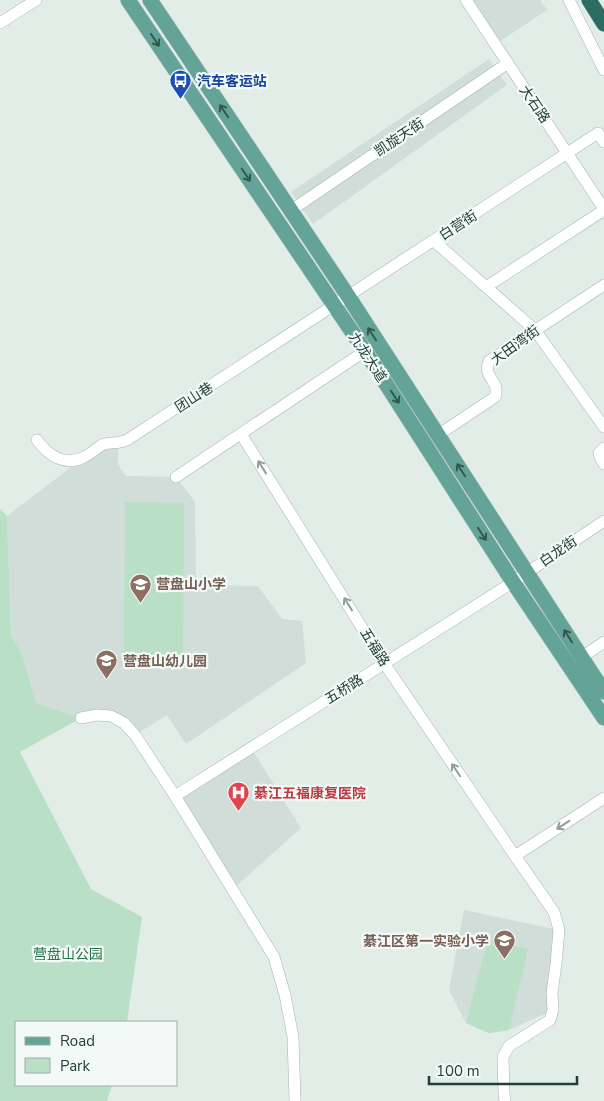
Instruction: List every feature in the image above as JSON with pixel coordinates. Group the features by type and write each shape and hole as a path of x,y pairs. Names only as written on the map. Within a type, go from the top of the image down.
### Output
{"highway":[{"path":"589,0 604,24"}],"main road":[{"name":"九龙大道","path":"151,0 348,296 604,692"},
{"name":"九龙大道","path":"132,6 365,351 513,582 604,718"}],"street":[{"path":"0,23 18,5 36,0"},
{"path":"132,6 151,0"},
{"name":"大石路","path":"466,0 604,209"},
{"path":"569,0 604,70"},
{"name":"凯旋天街","path":"290,210 508,63"},
{"name":"白营街","path":"348,296 598,133 604,142"},
{"path":"486,287 604,209"},
{"path":"434,241 535,330 604,427"},
{"name":"大田湾街","path":"438,435 495,397 497,392 496,386 487,373 486,367 489,361 604,284"},
{"name":"团山巷","path":"37,440 46,452 54,457 74,461 83,458 104,444 118,444 127,440 348,296"},
{"path":"176,477 365,351"},
{"name":"五福路","path":"241,434 384,663 554,912 559,930 552,993 553,1010 550,1020 509,1046 503,1057 505,1101"},
{"path":"604,448 599,453 604,464"},
{"name":"白龙街","path":"513,582 604,520"},
{"name":"五桥路","path":"175,796 513,582"},
{"path":"582,657 604,642"},
{"path":"80,718 97,715 111,716 124,723 135,735 175,796 274,957 285,995 293,1037 295,1101"},
{"path":"515,856 604,798"}],"shaded area":[{"path":"466,0 540,0 547,10 496,44"},
{"path":"489,59 507,85 313,224 291,192"},
{"name":"营盘山小学","path":"118,444 118,465 126,476 176,477 195,502 196,585 258,586 282,619 302,621 306,663 186,744 167,715 135,735 124,723 81,718 36,703 22,654 11,637 7,516 83,458"},
{"name":"綦江五福康复医院","path":"251,748 301,828 233,889 175,796"},
{"name":"綦江区第一实验小学","path":"464,910 559,930 553,1010 509,1030 489,1033 466,1023 449,990"}],"green space":[{"path":"125,502 184,503 183,656 124,656"},
{"name":"营盘山公园","path":"0,509 7,516 11,636 22,654 36,703 81,718 20,752 91,889 142,917 127,1021 15,1021 15,1086 112,1086 107,1101 0,1101"},
{"path":"488,940 528,949 509,1030 489,1033 466,1023"}],"place":[{"name":"汽车客运站","path":"181,100"},
{"name":"营盘山小学","path":"140,603"},
{"name":"营盘山幼儿园","path":"107,680"},
{"name":"綦江五福康复医院","path":"238,812"},
{"name":"綦江区第一实验小学","path":"505,960"}]}
